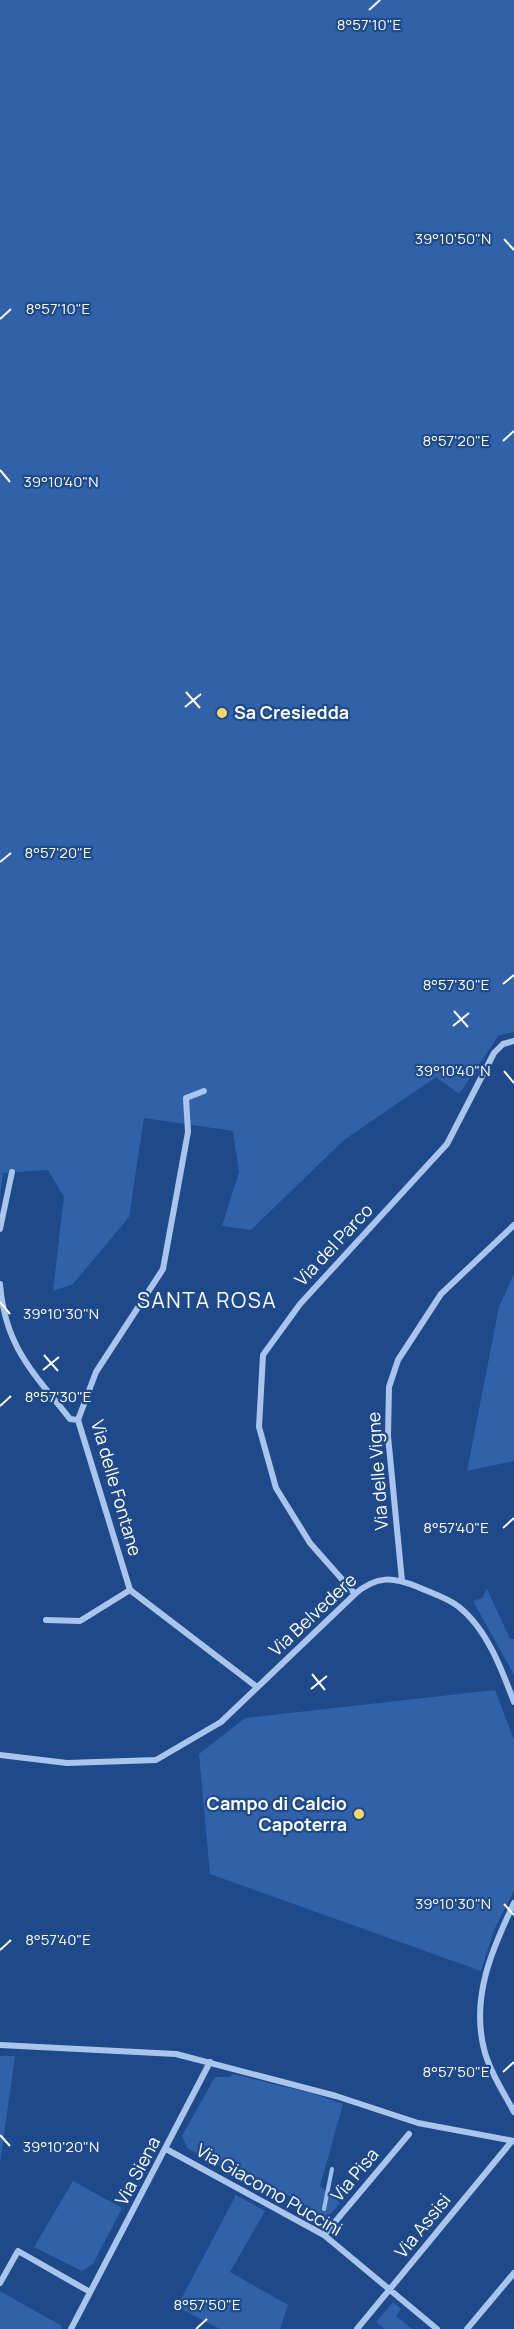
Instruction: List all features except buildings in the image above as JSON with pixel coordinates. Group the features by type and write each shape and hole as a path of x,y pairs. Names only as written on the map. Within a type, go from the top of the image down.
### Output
{"street":[{"name":"Via del Parco","path":"355,1594 310,1544 276,1488 259,1427 263,1355 300,1304 447,1144 494,1053 503,1044 514,1041"},
{"name":"Via delle Fontane","path":"130,1590 78,1420 96,1372 164,1269 188,1132 186,1098 204,1091"},
{"path":"0,1229 12,1172"},
{"name":"Via delle Vigne","path":"402,1581 388,1436 389,1387 398,1360 441,1294 514,1225"},
{"path":"0,1284 2,1309 16,1350 70,1419 78,1420"},
{"name":"Via Belvedere","path":"0,1755 67,1763 156,1760 221,1722 355,1594 373,1581 382,1578 402,1581 459,1606 472,1620 501,1669 514,1702"},
{"path":"46,1620 80,1621 130,1590 257,1687"},
{"path":"514,1903 483,1977 479,2014 484,2051 514,2112"},
{"path":"0,2045 176,2054 336,2096 418,2123 513,2141"},
{"name":"Via Siena","path":"71,2329 210,2062"},
{"name":"Via Pisa","path":"324,2235 409,2134"},
{"name":"Via Assisi","path":"357,2329 513,2141"},
{"name":"Via Giacomo Puccini","path":"166,2149 324,2235 437,2329"},
{"path":"0,2283 18,2251 90,2292"},
{"path":"467,2329 514,2272"}],"shaded area":[{"path":"0,0 514,0 514,1032 499,1035 459,1094 436,1077 344,1140 251,1230 222,1226 239,1172 233,1131 144,1118 129,1217 73,1284 53,1291 64,1197 48,1170 3,1173 0,1197"},
{"path":"514,1274 514,1461 467,1471 499,1307"},
{"path":"487,1589 510,1639 514,1639 514,1675 473,1601 482,1598"},
{"name":"Campo di Calcio Capoterra","path":"495,1690 514,1740 514,1891 494,1930 481,1971 210,1874 199,1754 245,1718"},
{"path":"0,2056 15,2056 0,2164"},
{"path":"233,2074 314,2094 343,2104 320,2186 340,2203 327,2218 248,2172 239,2177 187,2148 182,2136 215,2077 230,2077"},
{"path":"73,2181 122,2208 93,2264 82,2271 34,2247"},
{"path":"236,2195 265,2211 230,2272 288,2305 280,2329 220,2329 177,2307"},
{"path":"0,2291 62,2326 61,2329 0,2329"},
{"path":"393,2302 401,2309 396,2316 412,2329 385,2329 376,2322"}],"waterway":[{"path":"324,2209 332,2169"}],"place":[{"name":"Sa Cresiedda","path":"222,713"},
{"name":"Campo di Calcio Capoterra","path":"359,1814"}],"district":[{"name":"SANTA ROSA","path":"207,1301"}]}
